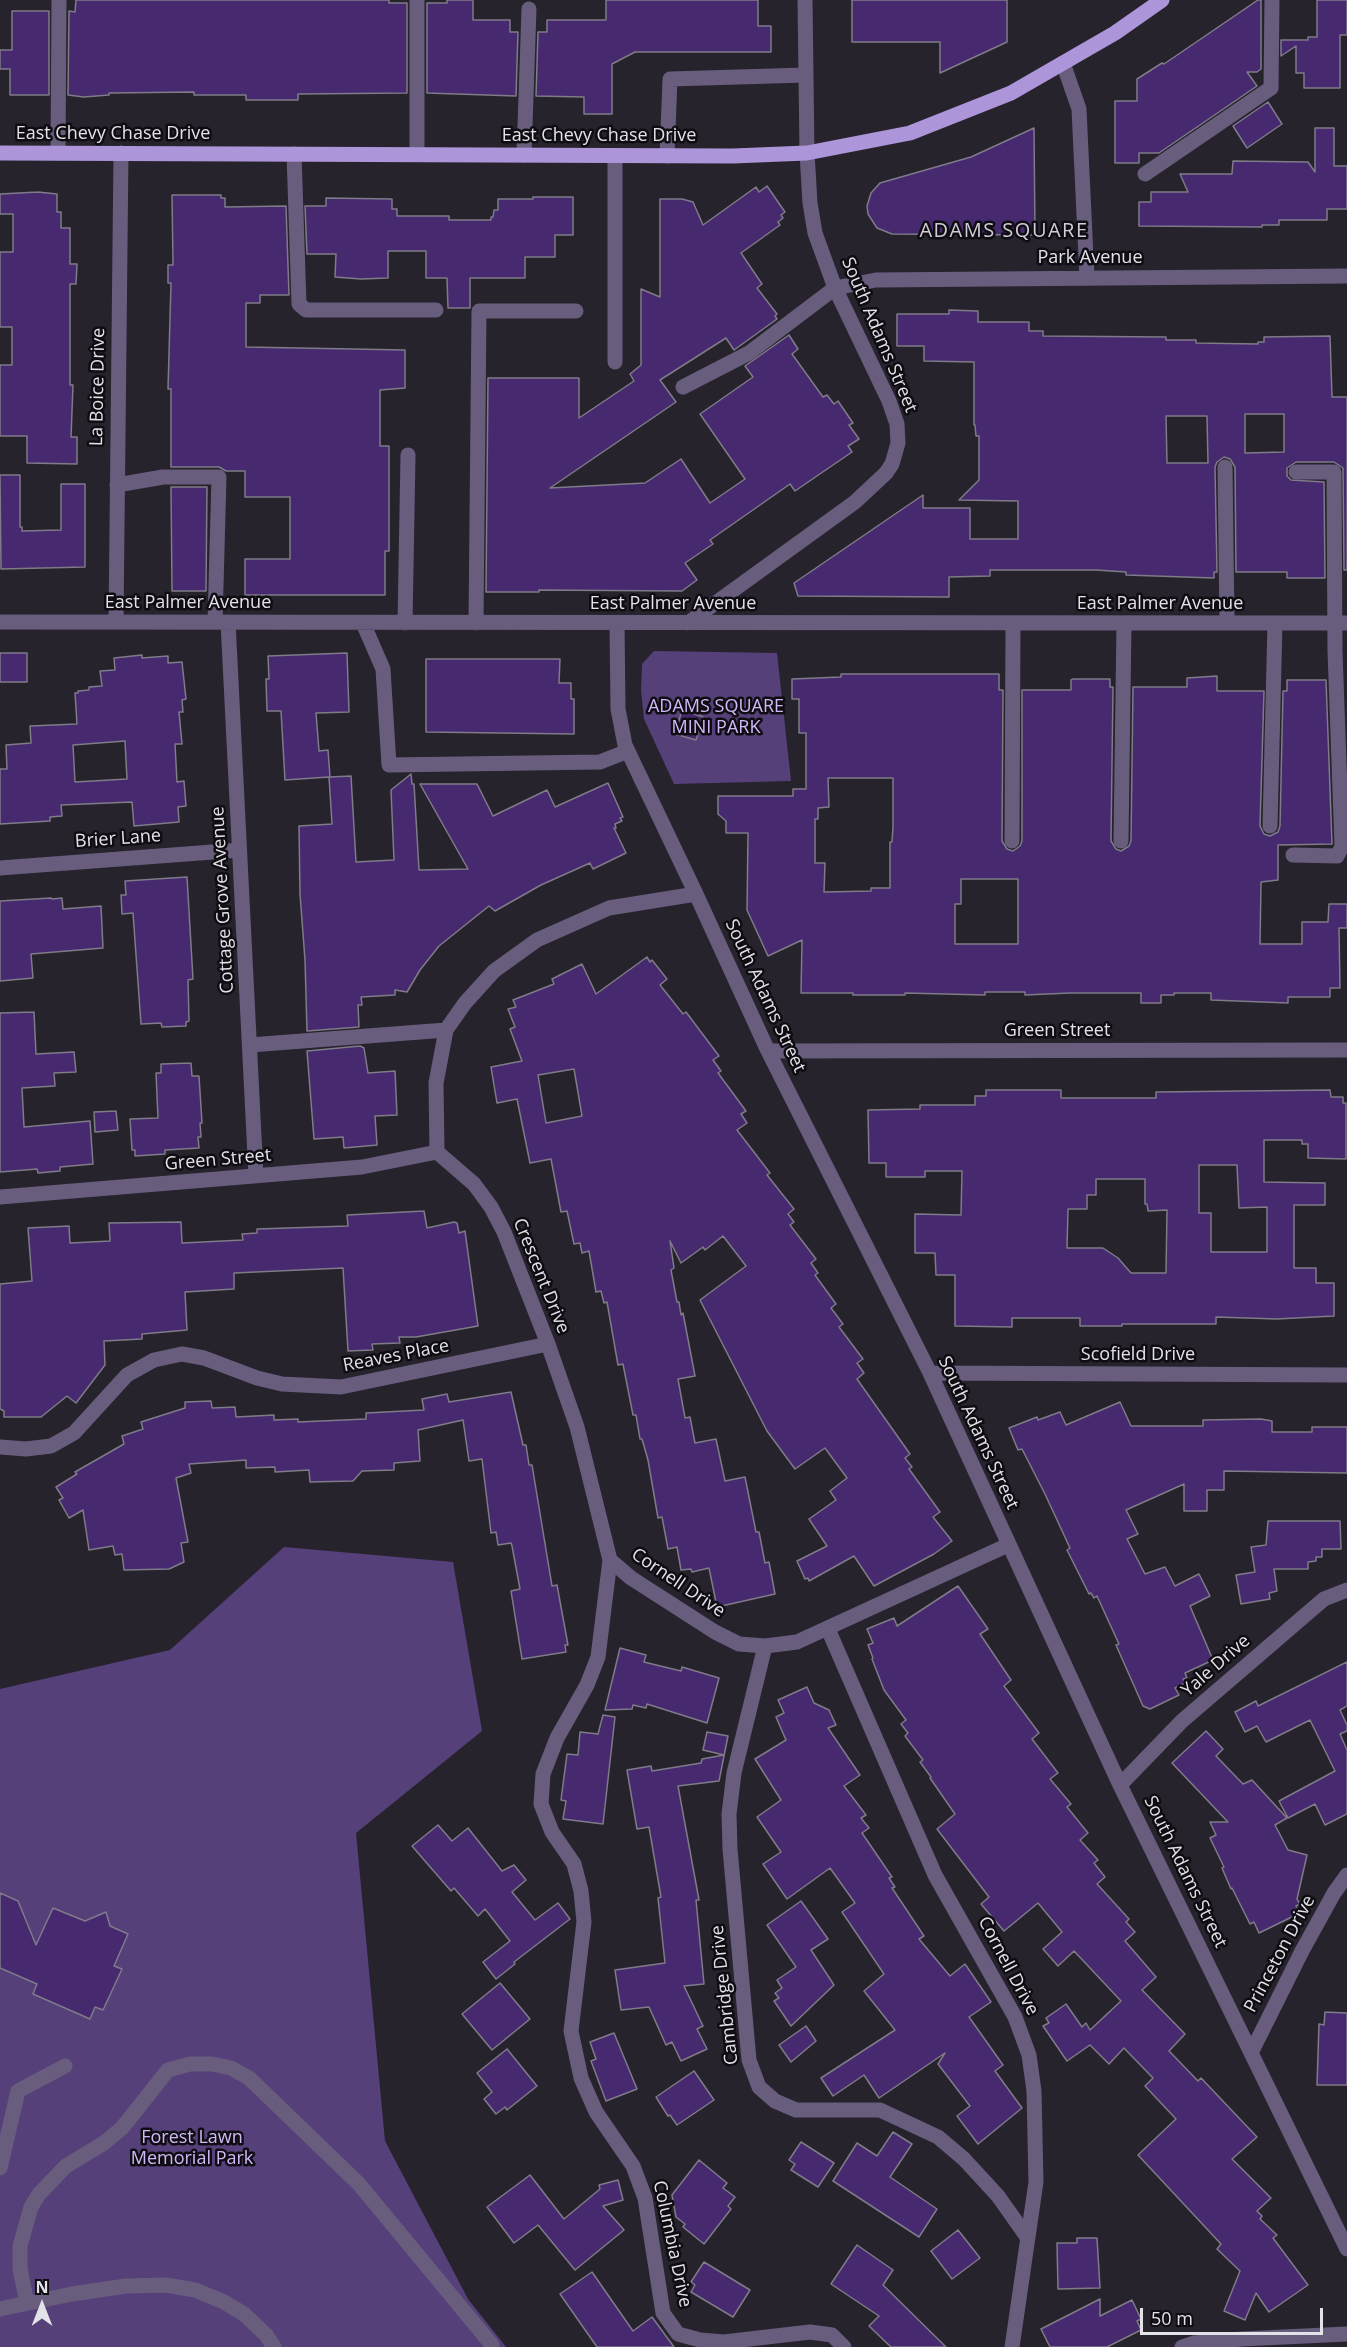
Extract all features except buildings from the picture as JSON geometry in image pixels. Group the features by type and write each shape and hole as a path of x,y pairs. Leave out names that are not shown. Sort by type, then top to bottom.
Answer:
{"main road":[{"name":"East Chevy Chase Drive","path":"0,153 615,156 807,153 910,133 1011,93 1115,33 1162,0"}],"street":[{"path":"58,153 59,0"},
{"path":"417,0 417,154"},
{"name":"South Adams Street","path":"688,623 855,502 886,473 892,464 898,443 895,416 890,401 835,288 815,233 810,203 807,153 805,0"},
{"path":"1145,174 1271,88 1272,0"},
{"path":"524,155 529,9"},
{"path":"1063,63 1079,109 1088,278"},
{"path":"668,156 669,79 806,75"},
{"name":"La Boice Drive","path":"116,622 121,153"},
{"path":"294,154 299,304 306,310 436,310"},
{"path":"615,156 615,362"},
{"name":"Park Avenue","path":"835,288 883,279 1347,276"},
{"path":"683,387 749,353 835,288"},
{"path":"476,623 479,311 576,311"},
{"path":"405,623 408,455"},
{"path":"1224,467 1227,623"},
{"path":"1293,855 1337,856 1342,847 1342,821 1339,804 1341,623 1334,472 1296,472"},
{"name":"Cottage Grove Avenue","path":"117,485 163,477 219,477 222,622 239,850 256,1176"},
{"name":"East Palmer Avenue","path":"0,622 1341,623"},
{"path":"363,623 383,669 389,765 600,762 628,751"},
{"name":"South Adams Street","path":"617,623 618,709 621,734 628,751 768,1051 930,1373 1120,1785 1347,2249"},
{"path":"1012,840 1013,623"},
{"path":"1121,841 1124,623"},
{"path":"1270,826 1275,623"},
{"name":"Brier Lane","path":"0,868 239,850"},
{"path":"438,1152 436,1083 446,1030 465,1003 494,971 537,940 609,908 696,894"},
{"path":"250,1045 446,1030"},
{"name":"Green Street","path":"768,1051 1347,1050"},
{"name":"Green Street","path":"0,1197 362,1167 438,1152"},
{"name":"Crescent Drive","path":"438,1152 474,1184 491,1207 504,1232 548,1344 577,1427 610,1560"},
{"name":"Reaves Place","path":"0,1447 26,1449 51,1446 74,1433 127,1376 154,1360 182,1354 204,1358 257,1378 282,1384 342,1387 548,1344"},
{"name":"Scofield Drive","path":"930,1373 1347,1375"},
{"name":"Cornell Drive","path":"610,1560 632,1578 715,1632 739,1644 765,1646 798,1642 1008,1545"},
{"name":"Columbia Drive","path":"610,1560 598,1657 587,1685 557,1738 543,1774 542,1784 541,1804 552,1832 574,1864 581,1891 584,1922 571,2031 581,2078 596,2112 633,2166 645,2198 663,2313 678,2334 700,2340 724,2342 810,2332 831,2335 844,2347"},
{"name":"Yale Drive","path":"1120,1785 1182,1721 1324,1599 1347,1590"},
{"name":"Cornell Drive","path":"828,1629 934,1875 1010,2007 1029,2055 1034,2091 1036,2182 1012,2347"},
{"name":"Cambridge Drive","path":"765,1646 734,1773 729,1815 749,2060 759,2087 775,2101 796,2110 880,2110 938,2137 964,2159 998,2196 1027,2237"},
{"name":"Princeton Drive","path":"1251,2053 1302,1951 1334,1893 1347,1875"},
{"path":"27,2303 20,2269 20,2246 31,2207 39,2194 66,2166 104,2143 122,2128 168,2070 190,2064 212,2064 231,2068 249,2078 332,2156 396,2227 492,2345"},
{"path":"0,2168 18,2091 65,2066"},
{"path":"0,2309 126,2286 166,2285 195,2290 224,2302 244,2314 266,2335 274,2347"},
{"path":"1190,2346 1347,2334"}],"green space":[{"name":"ADAMS SQUARE MINI PARK","path":"654,651 777,653 791,781 674,784 644,719 641,690 642,664"},
{"name":"Forest Lawn Memorial Park","path":"284,1547 453,1562 482,1731 356,1833 385,2141 468,2299 506,2347 0,2347 0,1689 170,1650"}],"district":[{"name":"ADAMS SQUARE","path":"1004,231"}]}
